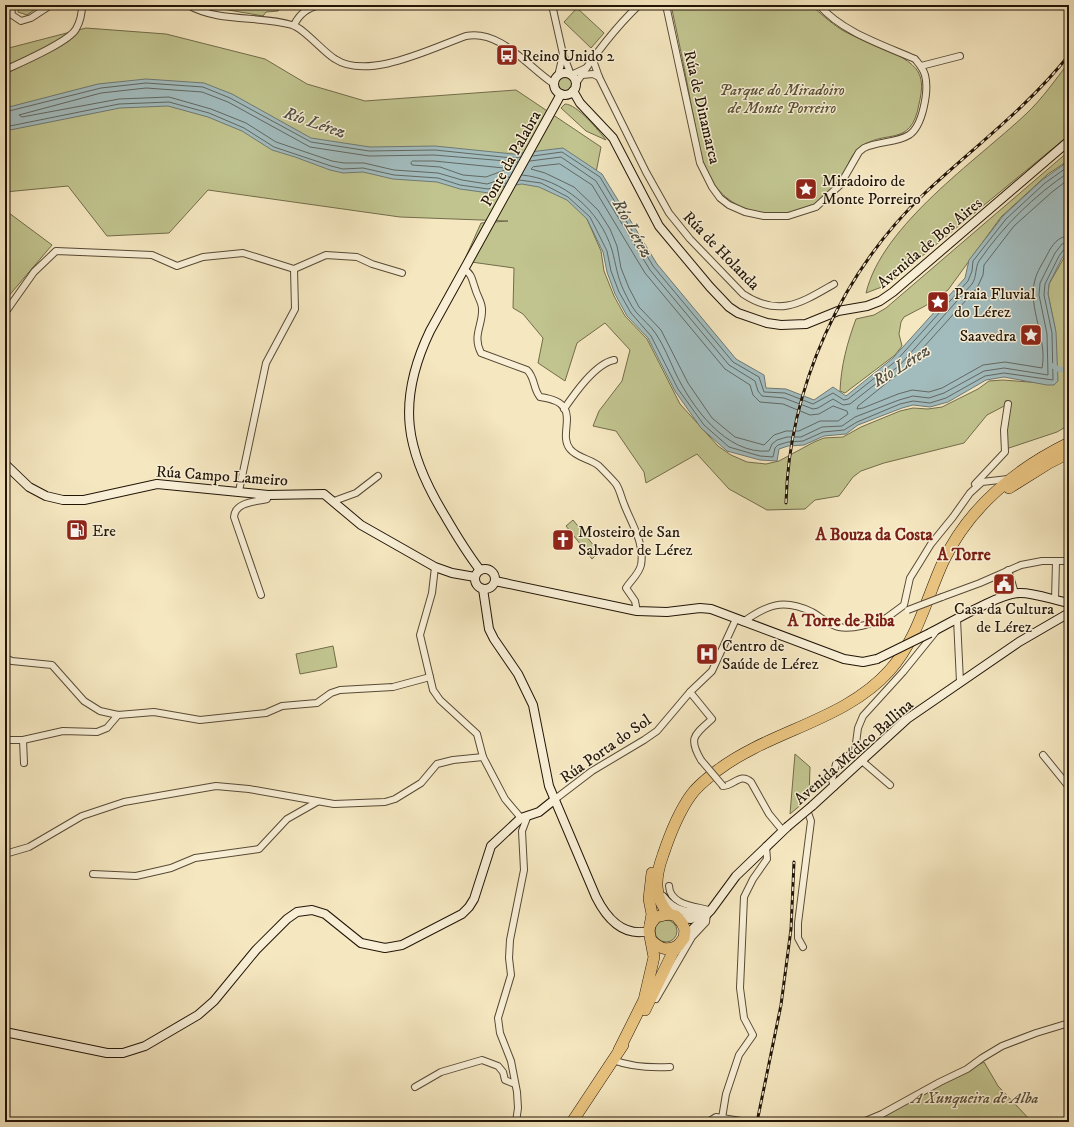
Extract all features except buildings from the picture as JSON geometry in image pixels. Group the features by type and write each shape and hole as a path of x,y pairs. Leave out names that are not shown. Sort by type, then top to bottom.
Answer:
{"highway":[{"path":"616,1055 644,1000 654,957 650,928 652,914 649,899 650,878 660,844 668,826 692,793 711,775 749,750 833,712 878,682 900,658 943,562 967,522 1008,479 1043,456 1069,443"},
{"path":"935,582 972,525 998,497 1013,485 1069,453"},
{"path":"572,1122 638,1023 673,952 681,941 685,930 674,916 661,905 657,895 657,884 662,859 672,829 692,793"},
{"path":"650,928 656,917 674,916"},
{"path":"653,942 659,948 673,949 681,941"}],"street":[{"path":"11,5 11,11 15,18 21,21 26,20 51,5"},
{"path":"5,70 55,45 72,34 76,30 82,13 82,5"},
{"path":"188,5 209,13 294,25 337,61 357,66 389,64 466,36 475,34 484,36 504,46 554,84 556,90 562,94 574,88 592,60 619,26 639,5"},
{"path":"294,25 298,16 307,9 319,5"},
{"path":"552,5 563,54 563,63 554,84"},
{"name":"Rúa de Dinamarca","path":"666,5 696,147 705,176 720,198 730,205 745,212 764,216 788,216 816,207 840,185 859,152 864,148 872,144 900,138 913,131 921,117 926,92 925,78 921,66"},
{"path":"818,5 834,20 844,26 915,59 921,66 960,56"},
{"path":"563,54 574,79 574,88"},
{"name":"Rúa de Holanda","path":"592,60 646,172 672,217 690,239 743,294 753,301 766,305 788,307 799,304 834,284"},
{"name":"Rúa de Holanda","path":"567,62 586,68 594,72 599,77"},
{"path":"558,76 564,73 571,75 586,68"},
{"path":"582,75 593,74 599,77"},
{"name":"Avenida de Bos Aires","path":"574,88 580,103 613,138 660,226 710,287 729,307 738,313 761,321 781,325 806,324 838,311 867,306 880,301 893,292 1069,141"},
{"name":"Avenida de Bos Aires","path":"562,94 599,123"},
{"name":"Ponte da Palabra","path":"480,570 467,552 424,479 417,462 410,427 411,387 420,352 554,106 562,94"},
{"path":"5,313 34,272 56,251 152,255 177,266 204,257 243,253 294,269 326,255 357,257 372,264 402,272"},
{"path":"239,491 266,363 295,309 294,269"},
{"path":"464,270 471,275 476,292 482,304 482,315 477,330 481,353 527,370 532,376 534,386 540,397 555,399 564,409 568,424 567,442 569,448 595,464 615,483 630,519 636,528 639,542 641,564 638,572 626,588 635,601 637,611"},
{"path":"564,409 581,386 593,374 604,365 614,360"},
{"path":"976,488 983,474 1005,452 1004,430 1008,404"},
{"name":"Rúa Campo Lameiro","path":"5,464 19,480 28,487 52,498 62,500 84,500 150,484 239,491 268,495 319,493 334,501 361,525 435,567 452,573 475,577"},
{"path":"334,501 356,492 378,476"},
{"path":"885,619 904,605 910,578 931,544 976,488 984,481 1008,479"},
{"path":"976,488 989,485 994,493"},
{"path":"261,595 234,517 235,511 238,507 267,499 268,495"},
{"path":"740,620 773,605 806,610 835,626 843,627 885,619 942,596 980,583 1008,570 1030,563 1056,561 1069,562"},
{"path":"1055,600 1056,561"},
{"path":"435,567 432,593 420,635 435,695 477,734 483,757 508,804 525,817"},
{"path":"480,570 491,570 495,575 495,581 490,588 483,589 478,586 475,577 480,570"},
{"path":"1008,570 1015,593"},
{"path":"495,581 637,611 667,612 706,608 844,659 863,662 877,659 999,599 1015,593 1026,593 1069,603"},
{"path":"483,589 489,629 494,639 518,674 533,705 546,775 554,800 596,897 605,912 618,926 638,934 650,928"},
{"name":"Avenida Médico Ballina","path":"681,941 709,910 736,876 766,846 862,762 907,719 1019,642 1069,614"},
{"name":"Rúa Porta do Sol","path":"554,800 592,771 650,736 662,726 690,692 712,671 740,620"},
{"path":"957,620 960,682"},
{"path":"834,787 832,780 834,769 838,761 854,751 858,728 863,716 903,672 934,631"},
{"path":"5,658 12,661 52,665 89,705 100,710 118,715 154,712 200,720 259,714 282,706 317,703 331,693 340,690 393,687 430,677"},
{"path":"690,692 712,719 694,737 693,747 701,760 723,786 726,786 741,778 747,778 751,782 769,814 785,829"},
{"path":"5,740 23,740 63,731 90,732 102,730 118,715"},
{"path":"23,740 24,764"},
{"path":"1043,755 1069,787"},
{"path":"5,854 29,846 82,816 124,802 216,786 249,789 334,804 391,801 421,783 437,764 453,760 483,757"},
{"path":"862,762 890,785"},
{"path":"5,1032 107,1053 123,1053 145,1046 206,1009 256,950 287,919 302,911 312,910 329,917 347,934 367,945 385,948 402,945 466,911 474,899 491,846 525,817 542,810 554,800"},
{"path":"93,874 136,876 171,868 195,858 259,849 287,819 317,802"},
{"path":"802,947 798,938 798,923 811,821 810,808"},
{"path":"516,1122 518,1108 515,1084 511,1061 500,1034 498,1018 511,975 509,958 510,940 524,870 522,831 525,817"},
{"path":"722,1118 726,1094 739,1056 753,1035 744,1018 740,988 744,897 753,879 767,859 766,846"},
{"path":"657,884 669,905 679,911 693,913 709,910"},
{"path":"669,886 670,892 678,902 709,910"},
{"path":"674,916 691,919 709,910"},
{"path":"649,1003 655,999 692,937 706,922 709,910"},
{"path":"863,1122 882,1114 967,1069 1002,1046 1030,1035 1069,1023"},
{"path":"616,1055 625,1065 670,1068"},
{"path":"415,1087 441,1072 482,1060 498,1066 503,1072 504,1080 515,1084"},
{"path":"708,1122 716,1117 748,1122"}],"green space":[{"path":"18,5 41,5 27,15 18,12"},
{"path":"200,5 284,5 278,11 266,12 263,16"},
{"name":"Parque do Miradoiro de Monte Porreiro","path":"671,5 811,5 842,30 898,55 908,61 915,68 920,76 922,86 920,101 915,118 910,127 903,133 877,139 858,149 852,156 841,179 828,195 807,209 785,214 774,214 762,213 740,206 731,201 717,188 707,171 700,154"},
{"path":"577,8 604,33 591,48 564,22"},
{"path":"86,28 166,34 265,59 307,84 365,101 516,90 601,147 587,219 601,251 604,271 614,296 625,316 647,339 680,404 718,446 731,455 747,462 766,464 779,461 814,442 824,438 843,437 861,427 900,411 913,408 928,409 942,407 978,389 989,381 1003,380 1054,384 1055,328 1048,294 1049,284 1069,249 1069,425 1057,432 1006,449 1008,404 987,415 964,443 884,463 861,471 853,477 839,496 815,500 805,509 767,510 729,489 697,454 646,483 644,472 616,431 593,426 599,411 622,381 630,350 605,323 577,343 565,381 538,363 543,338 523,314 513,308 514,268 464,261 481,223 508,221 400,217 208,190 169,233 107,236 68,186 5,192 5,49"},
{"path":"1069,62 1068,136 887,285 866,293 875,268 891,243 910,219 958,173 1026,114 1049,89"},
{"path":"565,77 570,79 572,84 570,89 565,91 560,89 558,84 560,79"},
{"path":"565,104 570,105 581,113 606,140 586,131 561,108"},
{"path":"1069,151 1069,160 1048,174 1001,217 948,290 925,306 904,317 901,322 899,334 902,346 895,355 845,393 840,391 845,355 856,319 874,315 886,308"},
{"path":"5,210 52,245 7,298 5,296"},
{"path":"573,520 599,552 592,559 566,526"},
{"path":"333,646 337,667 300,674 296,654"},
{"path":"795,754 810,767 809,798 790,814"},
{"path":"662,920 670,920 677,927 677,935 670,942 662,942 655,935 655,927"},
{"name":"A Xunqueira de Alba","path":"984,1062 998,1086 1032,1122 867,1122 909,1098"}],"water":[{"name":"Río Lérez","path":"146,79 204,83 232,94 311,138 370,147 435,146 513,154 563,148 602,174 657,264 736,359 764,375 766,388 786,389 814,400 833,387 846,396 893,358 965,278 969,260 1003,216 1042,180 1069,161 1069,249 1062,258 1049,284 1048,294 1056,332 1058,381 1054,385 1047,385 1004,377 986,380 948,402 930,407 913,405 902,408 858,425 846,434 824,436 804,445 788,446 779,449 777,461 760,460 727,451 701,428 675,391 648,338 627,316 615,294 607,272 603,252 587,219 567,200 539,187 522,184 501,187 489,193 460,189 437,182 393,179 363,172 343,173 272,150 242,131 208,117 168,106 120,108 5,131 5,108 98,84"}],"waterway":[{"path":"1053,366 1058,369 1069,370"}],"railway":[{"path":"786,503 789,460 797,417 809,375 825,334 845,296 868,259 895,225 925,193 1018,110 1069,55"},
{"path":"757,1122 781,1005 791,929 794,862"}],"place":[{"name":"Reino Unido 2","path":"507,55"},
{"name":"Miradoiro de Monte Porreiro","path":"806,189"},
{"name":"Praia Fluvial do Lérez","path":"938,302"},
{"name":"Saavedra","path":"1031,335"},
{"name":"Ere","path":"77,530"},
{"name":"Mosteiro de San Salvador de Lérez","path":"563,540"},
{"name":"Casa da Cultura de Lérez","path":"1004,584"},
{"name":"Centro de Saúde de Lérez","path":"707,654"}],"district":[{"name":"A Bouza da Costa","path":"874,534"},
{"name":"A Torre","path":"964,554"},
{"name":"A Torre de Riba","path":"841,620"}]}
